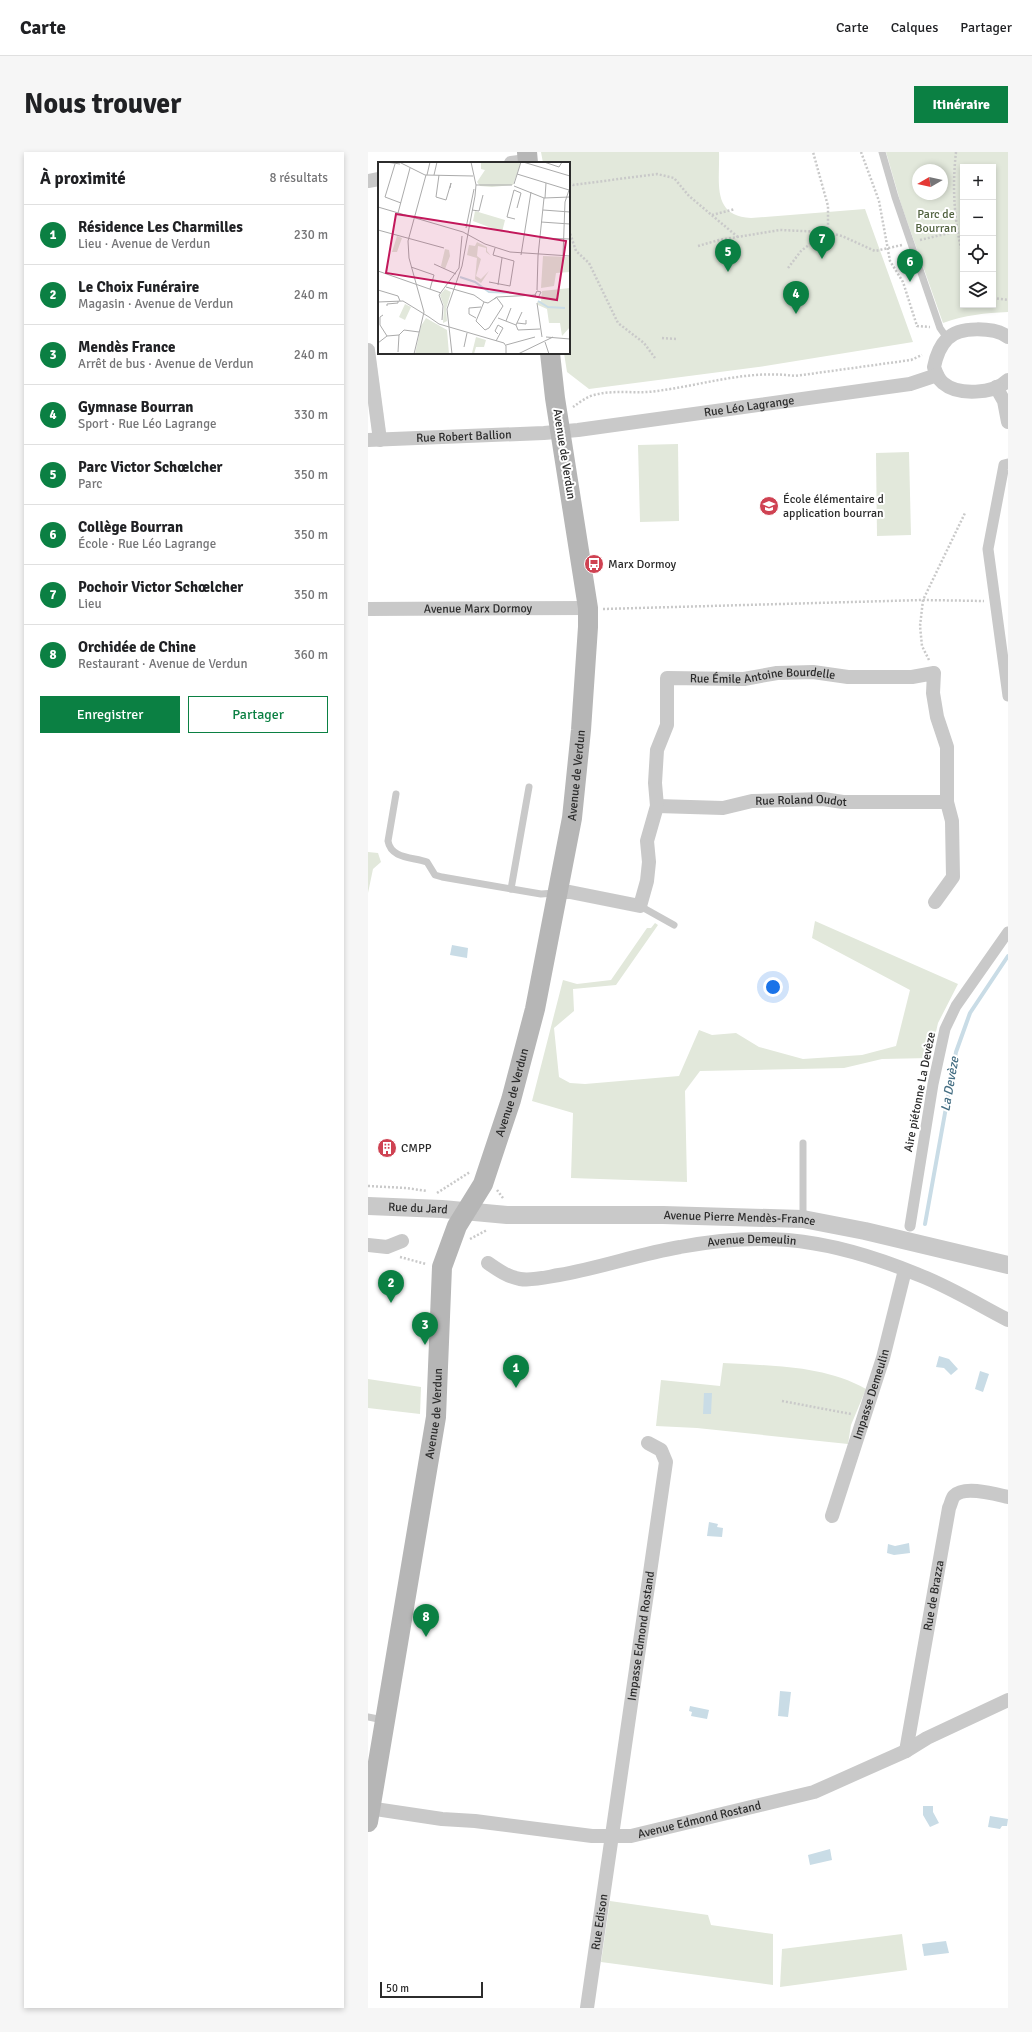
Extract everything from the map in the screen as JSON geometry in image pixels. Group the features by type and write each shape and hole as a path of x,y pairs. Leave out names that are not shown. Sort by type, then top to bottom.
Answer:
{"main road":[{"name":"Avenue de Verdun","path":"369,1813 377,1719 436,1418 442,1267 457,1226 477,1196 486,1176 510,1100 535,1009 559,892 572,818 581,730 588,628 595,609 560,431 550,354"}],"street":[{"path":"368,181 378,179"},
{"path":"1008,337 1003,333 984,329 944,333 934,367 942,382 950,387 964,391 976,391 1002,384 1008,422"},
{"path":"368,350 374,440"},
{"name":"Rue Léo Lagrange","path":"560,431 910,384 937,375"},
{"name":"Rue Robert Ballion","path":"374,440 560,431"},
{"path":"1008,464 1004,465 988,549 1008,696"},
{"name":"Avenue Marx Dormoy","path":"368,609 595,609"},
{"name":"Rue Émile Antoine Bourdelle","path":"640,906 648,875 649,862 647,841 657,806 655,783 657,750 667,725 667,678 744,679 777,673 812,672 848,677 912,677 934,674"},
{"path":"934,674 933,693 936,718 947,747 947,802 952,821 953,877 935,902"},
{"name":"Rue Roland Oudot","path":"657,806 723,808 752,801 823,799 843,802 947,802"},
{"path":"559,892 570,892 640,906"},
{"name":"Aire piétonne La Devèze","path":"910,1226 933,1084 945,1029 956,1006 1008,932"},
{"name":"Rue du Jard","path":"368,1206 467,1211"},
{"name":"Avenue Pierre Mendès-France","path":"467,1211 506,1215 663,1215 803,1219 865,1231 1008,1265"},
{"name":"Avenue Demeulin","path":"488,1263 504,1273 520,1278 536,1279 585,1271 678,1247 716,1240 745,1238 788,1240 830,1246 920,1275 1008,1320"},
{"path":"368,1245 387,1247 402,1241"},
{"name":"Impasse Demeulin","path":"832,1516 882,1358 905,1270"},
{"name":"Impasse Edmond Rostand","path":"611,1836 666,1462 661,1450 648,1443"},
{"name":"Rue de Brazza","path":"906,1751 949,1508 954,1496 961,1491 972,1490 1008,1497"},
{"name":"Avenue Edmond Rostand","path":"369,1813 611,1836 631,1836 814,1792 906,1751 927,1738 1008,1700"},
{"name":"Rue Edison","path":"587,2008 611,1836"}],"lane":[{"path":"882,152 910,242 944,333"},
{"path":"511,889 529,787"},
{"path":"396,794 388,841 390,848 396,854 427,862 435,875 442,877 541,894 559,892"},
{"path":"640,906 674,925"},
{"path":"803,1143 803,1219"}],"path":[{"path":"788,268 801,251 825,232 828,227 829,212 813,152"},
{"path":"861,152 879,201 886,248 890,262 903,282 917,326 944,333"},
{"path":"956,152 953,174 954,204 960,241"},
{"path":"570,184 573,185 657,174 674,178 689,196 739,238"},
{"path":"711,216 735,209"},
{"path":"698,246 780,230 825,232 842,236 875,251 958,231"},
{"path":"570,233 576,251 589,263 618,323 644,342 655,358"},
{"path":"996,298 1008,300"},
{"path":"662,338 676,339"},
{"path":"560,431 567,410 598,394 614,392 648,392 738,376 756,376 776,373 796,376 911,360 920,357 924,353"},
{"path":"934,674 922,646 920,626 923,600 965,513"},
{"path":"595,609 923,600 995,600"},
{"path":"437,1193 469,1172 486,1176"},
{"path":"387,1247 394,1255 442,1267"},
{"path":"782,1401 864,1417"}],"green space":[{"path":"541,152 719,152 720,196 729,211 738,216 751,218 865,209 913,342 765,366 589,389 567,372 564,354 570,354 570,162 543,162"},
{"name":"Parc de Bourran","path":"886,152 1008,152 1008,312 975,315 943,323 901,204"},
{"path":"678,444 679,521 640,522 638,445"},
{"path":"909,452 911,535 877,536 876,453"},
{"path":"368,852 378,853 381,862 373,869 368,893"},
{"path":"815,921 958,984 938,1023 930,1058 882,1059 844,1068 700,1071 685,1091 687,1182 571,1178 573,1113 532,1101 563,980 577,984 611,980 647,928 651,928 655,923 658,925 616,985 573,989 574,1011 554,1028 559,1077 570,1083 585,1084 679,1076 699,1030 712,1035 736,1033 759,1047 803,1059 862,1055 896,1046 910,990 812,938"},
{"path":"723,1363 778,1366 815,1371 849,1381 866,1389 851,1425 848,1444 697,1428 656,1426 661,1380 720,1386"},
{"path":"368,1379 421,1387 420,1414 368,1408"},
{"path":"610,1901 708,1915 711,1925 773,1934 773,1985 601,1962"},
{"path":"902,1934 907,1970 780,1987 782,1949"}],"water":[{"path":"452,945 468,948 467,958 450,955"},
{"path":"939,1356 949,1359 958,1369 951,1375 944,1368 936,1367"},
{"path":"980,1371 989,1374 983,1392 975,1389"},
{"path":"704,1393 712,1393 711,1414 703,1414"},
{"path":"709,1522 718,1524 717,1527 723,1528 722,1537 707,1536"},
{"path":"909,1543 910,1553 894,1555 887,1553 888,1544 895,1546"},
{"path":"780,1691 791,1692 788,1717 778,1716"},
{"path":"690,1706 709,1710 707,1719 691,1716 692,1712 689,1711"},
{"path":"923,1806 933,1806 933,1812 939,1823 930,1827 923,1815"},
{"path":"990,1816 1008,1819 1007,1826 1002,1826 1000,1829 988,1827"},
{"path":"830,1849 832,1860 810,1865 808,1855"},
{"path":"946,1941 949,1953 924,1956 922,1944"}],"waterway":[{"name":"La Devèze","path":"925,1224 956,1052 970,1013 1008,956"}],"place":[{"name":"Pochoir Victor Schœlcher","path":"822,259"},
{"name":"Parc Victor Schœlcher","path":"728,272"},
{"name":"Collège Bourran","path":"910,282"},
{"name":"Gymnase Bourran","path":"796,314"},
{"name":"École élémentaire d application bourran","path":"769,506"},
{"name":"Marx Dormoy","path":"594,564"},
{"name":"CMPP","path":"387,1148"},
{"name":"Le Choix Funéraire","path":"391,1303"},
{"name":"Mendès France","path":"425,1345"},
{"name":"Résidence Les Charmilles","path":"516,1388"},
{"name":"Orchidée de Chine","path":"426,1637"}]}
